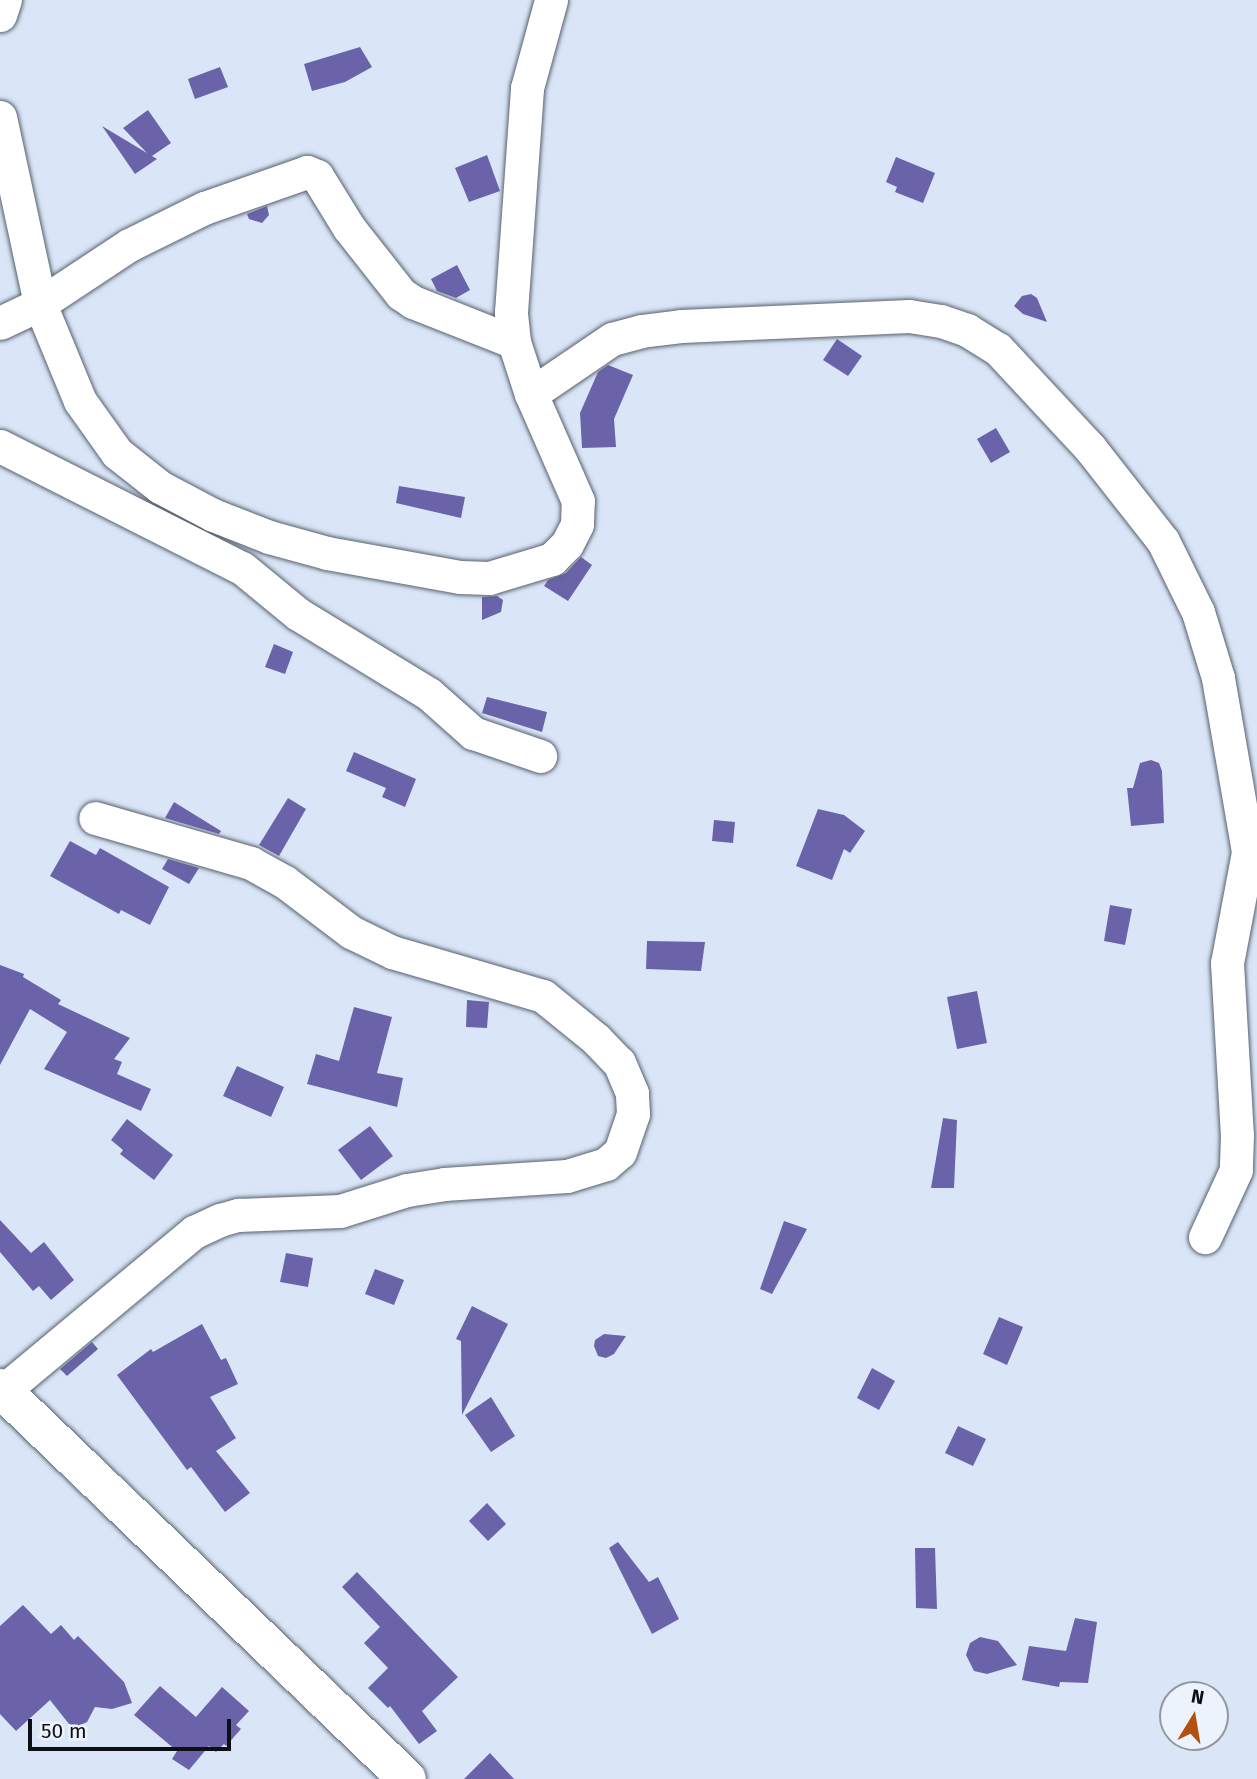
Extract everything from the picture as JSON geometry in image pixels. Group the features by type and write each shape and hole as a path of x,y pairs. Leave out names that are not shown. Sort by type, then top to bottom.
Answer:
{"street":[{"path":"0,15 5,0"},
{"path":"0,117 40,304 80,401 117,453 160,487 213,515 269,537 327,553 460,577 489,578 524,570 552,559 567,544 577,524 578,501 531,394 514,342 511,312 527,88 551,0"},
{"path":"0,323 40,304 129,246 204,208 307,172 317,176 349,228 401,294 413,302 514,342"},
{"path":"531,394 612,338 641,331 908,316 941,321 967,330 998,349 1090,449 1163,541 1198,612 1218,678 1248,852 1227,963 1237,1135 1236,1170 1205,1237"},
{"path":"0,446 243,568 298,614 429,694 473,733 540,757"},
{"path":"96,818 251,863 285,883 351,932 392,952 543,996 596,1039 619,1063 632,1093 633,1114 620,1152 606,1164 567,1176 444,1184 407,1190 340,1211 238,1215 194,1231 1,1390 407,1779"}],"building":[{"path":"360,47 372,67 345,82 312,91 304,64"},
{"path":"220,67 228,87 195,99 188,79"},
{"path":"148,110 171,143 152,156 157,159 135,174 102,126 147,153 123,128"},
{"path":"487,155 500,191 469,202 455,168"},
{"path":"896,157 935,173 923,203 895,192 897,187 886,182"},
{"path":"267,206 269,215 262,223 249,219 247,214"},
{"path":"457,265 470,290 456,298 437,291 431,279"},
{"path":"1031,294 1037,298 1047,322 1023,314 1014,306 1022,296"},
{"path":"837,339 862,356 848,376 823,360"},
{"path":"608,365 633,375 614,419 616,447 582,448 580,413 598,372"},
{"path":"996,428 1010,452 991,463 977,439"},
{"path":"399,486 465,497 461,518 396,503"},
{"path":"581,557 592,565 568,601 544,586 548,580 566,573"},
{"path":"497,596 503,600 501,612 482,620 482,597"},
{"path":"274,644 293,652 285,674 265,667"},
{"path":"487,697 547,712 542,732 482,713"},
{"path":"354,752 416,779 405,807 382,797 386,788 346,771"},
{"path":"1151,760 1159,763 1162,771 1164,823 1131,826 1127,788 1133,788 1140,763"},
{"path":"288,798 306,809 279,856 259,845"},
{"path":"174,802 221,831 219,834 165,818"},
{"path":"818,809 844,815 865,831 850,853 844,849 832,880 796,866"},
{"path":"714,820 735,822 733,843 712,841"},
{"path":"70,841 96,855 100,848 169,887 150,925 121,910 119,914 50,876"},
{"path":"168,859 199,868 189,884 162,869"},
{"path":"1110,905 1132,909 1125,945 1104,941"},
{"path":"647,941 705,942 701,971 646,969"},
{"path":"0,965 24,974 23,977 61,1000 58,1004 130,1038 114,1059 122,1062 117,1074 151,1089 141,1111 44,1069 67,1032 30,1009 0,1065"},
{"path":"977,991 987,1043 957,1049 947,997"},
{"path":"467,1000 489,1002 487,1028 466,1027"},
{"path":"354,1007 392,1017 377,1073 403,1078 397,1107 307,1084 316,1054 339,1061"},
{"path":"237,1066 284,1087 271,1117 223,1096"},
{"path":"943,1118 957,1120 954,1188 931,1188"},
{"path":"127,1119 173,1155 154,1180 120,1154 123,1150 111,1140"},
{"path":"370,1126 393,1156 361,1180 338,1150"},
{"path":"0,1220 31,1253 44,1242 74,1280 51,1300 39,1286 33,1291 0,1252"},
{"path":"784,1221 807,1229 772,1294 760,1289"},
{"path":"286,1253 313,1258 308,1287 280,1282"},
{"path":"375,1269 404,1280 394,1305 365,1294"},
{"path":"472,1306 508,1324 462,1415 461,1341 456,1339"},
{"path":"999,1317 1023,1327 1007,1365 983,1354"},
{"path":"202,1324 221,1360 226,1358 238,1384 210,1397 236,1438 216,1451 250,1493 225,1512 191,1467 187,1470 117,1375 151,1349 153,1352"},
{"path":"604,1334 626,1336 614,1354 606,1358 598,1356 594,1346 595,1340"},
{"path":"92,1342 98,1349 67,1376 60,1369"},
{"path":"872,1368 895,1381 879,1410 857,1398"},
{"path":"491,1397 515,1436 491,1452 465,1415"},
{"path":"958,1426 986,1439 973,1466 945,1453"},
{"path":"487,1503 506,1524 488,1541 469,1521"},
{"path":"618,1542 649,1582 658,1577 679,1619 652,1634 609,1548"},
{"path":"915,1548 935,1548 937,1609 916,1608"},
{"path":"357,1572 458,1677 422,1711 437,1731 419,1744 390,1706 388,1708 368,1688 388,1668 364,1643 380,1627 342,1587"},
{"path":"23,1605 51,1634 61,1625 74,1640 78,1636 124,1682 132,1703 112,1709 95,1707 87,1722 76,1727 69,1724 50,1700 16,1731 0,1714 0,1626"},
{"path":"1075,1618 1097,1622 1088,1683 1060,1682 1059,1687 1022,1680 1029,1646 1066,1651"},
{"path":"980,1637 998,1641 1017,1665 987,1674 974,1671 966,1655 970,1643"},
{"path":"160,1686 196,1717 222,1687 249,1711 236,1725 241,1729 226,1746 224,1744 216,1752 209,1746 189,1770 172,1759 177,1751 134,1715"},
{"path":"490,1753 514,1779 464,1779"}]}
